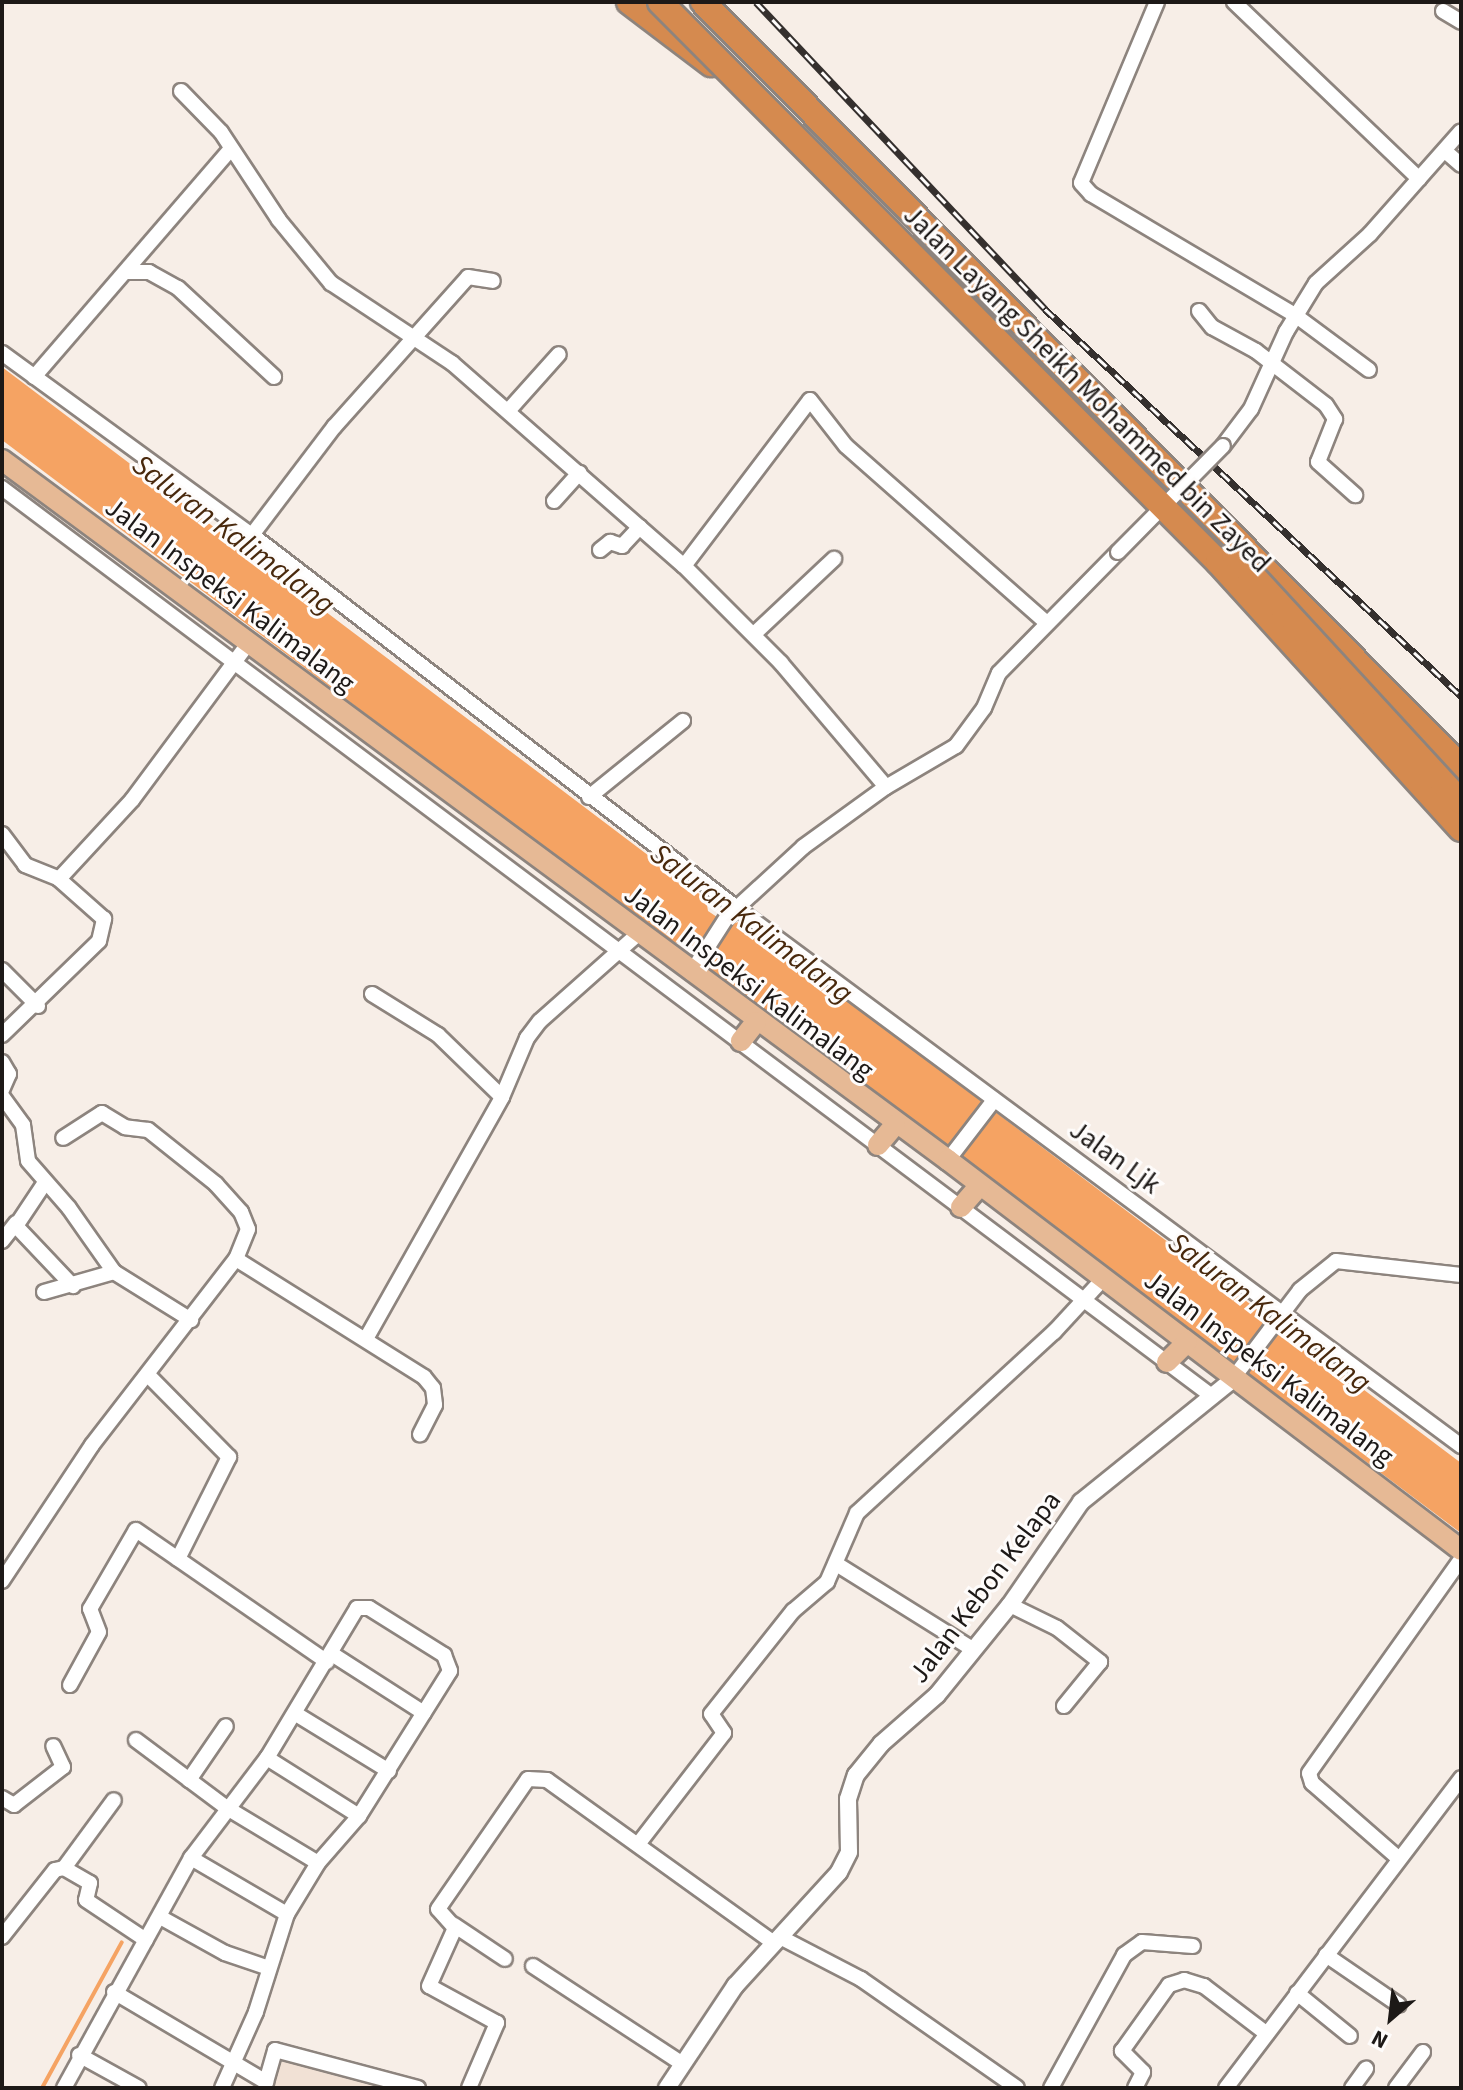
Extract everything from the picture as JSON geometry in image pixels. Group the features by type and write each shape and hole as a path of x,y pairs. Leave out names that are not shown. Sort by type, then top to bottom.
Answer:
{"highway":[{"path":"629,2 748,92"},
{"path":"659,2 1461,803"},
{"name":"Jalan Layang Sheikh Mohammed bin Zayed","path":"659,2 1218,562 1461,829"},
{"name":"Jalan Layang Sheikh Mohammed bin Zayed","path":"681,2 1262,583 1461,803"},
{"path":"703,2 1461,767"}],"main road":[{"name":"Jalan Inspeksi Kalimalang","path":"2,460 895,1125 950,1158 979,1186 1187,1342 1236,1375 1461,1550"},
{"path":"741,1041 756,1022"},
{"path":"878,1145 895,1125"},
{"path":"961,1207 979,1186"},
{"path":"1167,1362 1187,1342"}],"street":[{"path":"1157,2 1081,183 1091,194 1295,315 1369,370"},
{"path":"1234,2 1419,179"},
{"path":"1443,11 1461,22"},
{"path":"181,91 221,132 230,150 331,283 452,363 684,566 754,634 886,787"},
{"path":"691,973 733,913 803,847 886,787 956,746 984,708 999,673 1241,427 1295,315 1316,283 1419,179 1461,131"},
{"path":"34,377 230,150"},
{"path":"1445,151 1461,165"},
{"path":"127,272 149,272 178,288 274,377"},
{"path":"252,535 412,337 468,277 493,281"},
{"path":"1199,311 1212,327 1326,405 1335,419 1318,462 1355,495"},
{"name":"Jalan Ljk","path":"2,353 252,535 733,913 1278,1316 1461,1446"},
{"path":"508,411 559,354"},
{"path":"684,566 810,400 846,446 1047,623"},
{"path":"554,501 579,473"},
{"name":"Jalan Inspeksi Kalimalang","path":"2,488 1212,1396"},
{"path":"600,550 610,542 621,546 640,527"},
{"path":"754,634 834,559"},
{"path":"59,879 132,800 248,644"},
{"path":"589,797 683,721"},
{"path":"2,834 25,865 59,879 105,923 90,954 38,1006 2,1035"},
{"path":"367,1337 502,1097 540,1021 638,934"},
{"path":"2,970 38,1006"},
{"path":"372,994 438,1035 502,1097"},
{"path":"2,1062 9,1074 2,1090"},
{"path":"2,1096 23,1125 28,1161 44,1184 69,1208 114,1272 191,1320"},
{"path":"950,1158 992,1103"},
{"path":"4,1572 92,1445 149,1376 236,1259 248,1229 241,1212 158,1135 125,1127 102,1113 63,1138"},
{"path":"2,1240 44,1184"},
{"path":"16,1223 20,1234 73,1286"},
{"path":"236,1259 367,1337 433,1388 435,1405 420,1434"},
{"path":"1236,1375 1278,1316 1336,1261 1461,1275"},
{"path":"44,1292 114,1272"},
{"path":"639,1843 724,1733 711,1714 793,1611 827,1582 838,1565 857,1513 1104,1278"},
{"name":"Jalan Kebon Kelapa","path":"667,2088 735,1986 839,1872 849,1852 848,1799 856,1775 881,1744 926,1708 971,1648 1010,1605 1081,1502 1236,1375"},
{"path":"149,1376 229,1457 178,1559"},
{"path":"70,1685 99,1632 90,1609 133,1533 329,1658 424,1713"},
{"path":"1398,1858 1312,1783 1309,1773 1461,1559"},
{"path":"838,1565 971,1648"},
{"path":"1010,1605 1057,1628 1100,1662 1064,1706"},
{"path":"64,2088 79,2055 191,1858 267,1758 360,1607 444,1655 450,1671 359,1816 318,1863 287,1914 237,2061 222,2088"},
{"path":"296,1714 389,1771"},
{"path":"189,1780 226,1726"},
{"path":"136,1740 227,1808 318,1863"},
{"path":"2,1798 14,1805 63,1767 53,1746"},
{"path":"267,1758 359,1816"},
{"path":"1226,2088 1461,1778"},
{"path":"505,1959 454,1925 438,1909 528,1779 547,1780 639,1843 643,1853 777,1940 861,1979 1017,2088"},
{"path":"2,1935 55,1870 64,1868 114,1800"},
{"path":"191,1858 287,1914"},
{"path":"64,1868 90,1883 86,1900 146,1940"},
{"path":"160,1917 225,1953 269,1968"},
{"path":"454,1925 429,1986 497,2023 469,2088"},
{"path":"1051,2088 1124,1955 1142,1942 1193,1946"},
{"path":"1326,1955 1399,2005"},
{"path":"533,1966 683,2064"},
{"path":"1135,2088 1143,2072 1122,2051 1169,1985 1184,1980 1204,1986 1267,2034"},
{"path":"114,1992 237,2061 266,2082 275,2050 418,2088"},
{"path":"1297,1993 1350,2036"},
{"path":"1396,2088 1423,2052"},
{"path":"79,2055 139,2088"},
{"path":"1352,2088 1366,2069"}],"shaded area":[{"path":"2,367 706,899 708,911 729,925 742,921 1461,1463 1461,1533 704,965 702,954 687,942 670,943 2,440"},
{"path":"275,2050 417,2088 263,2088"}],"waterway":[{"path":"42,2088 122,1942"}],"railway":[{"path":"756,2 1045,309 1461,696"}],"water label":[{"name":"Saluran Kalimalang","path":"233,535"},
{"name":"Saluran Kalimalang","path":"751,924"},
{"name":"Saluran Kalimalang","path":"1269,1313"}]}
